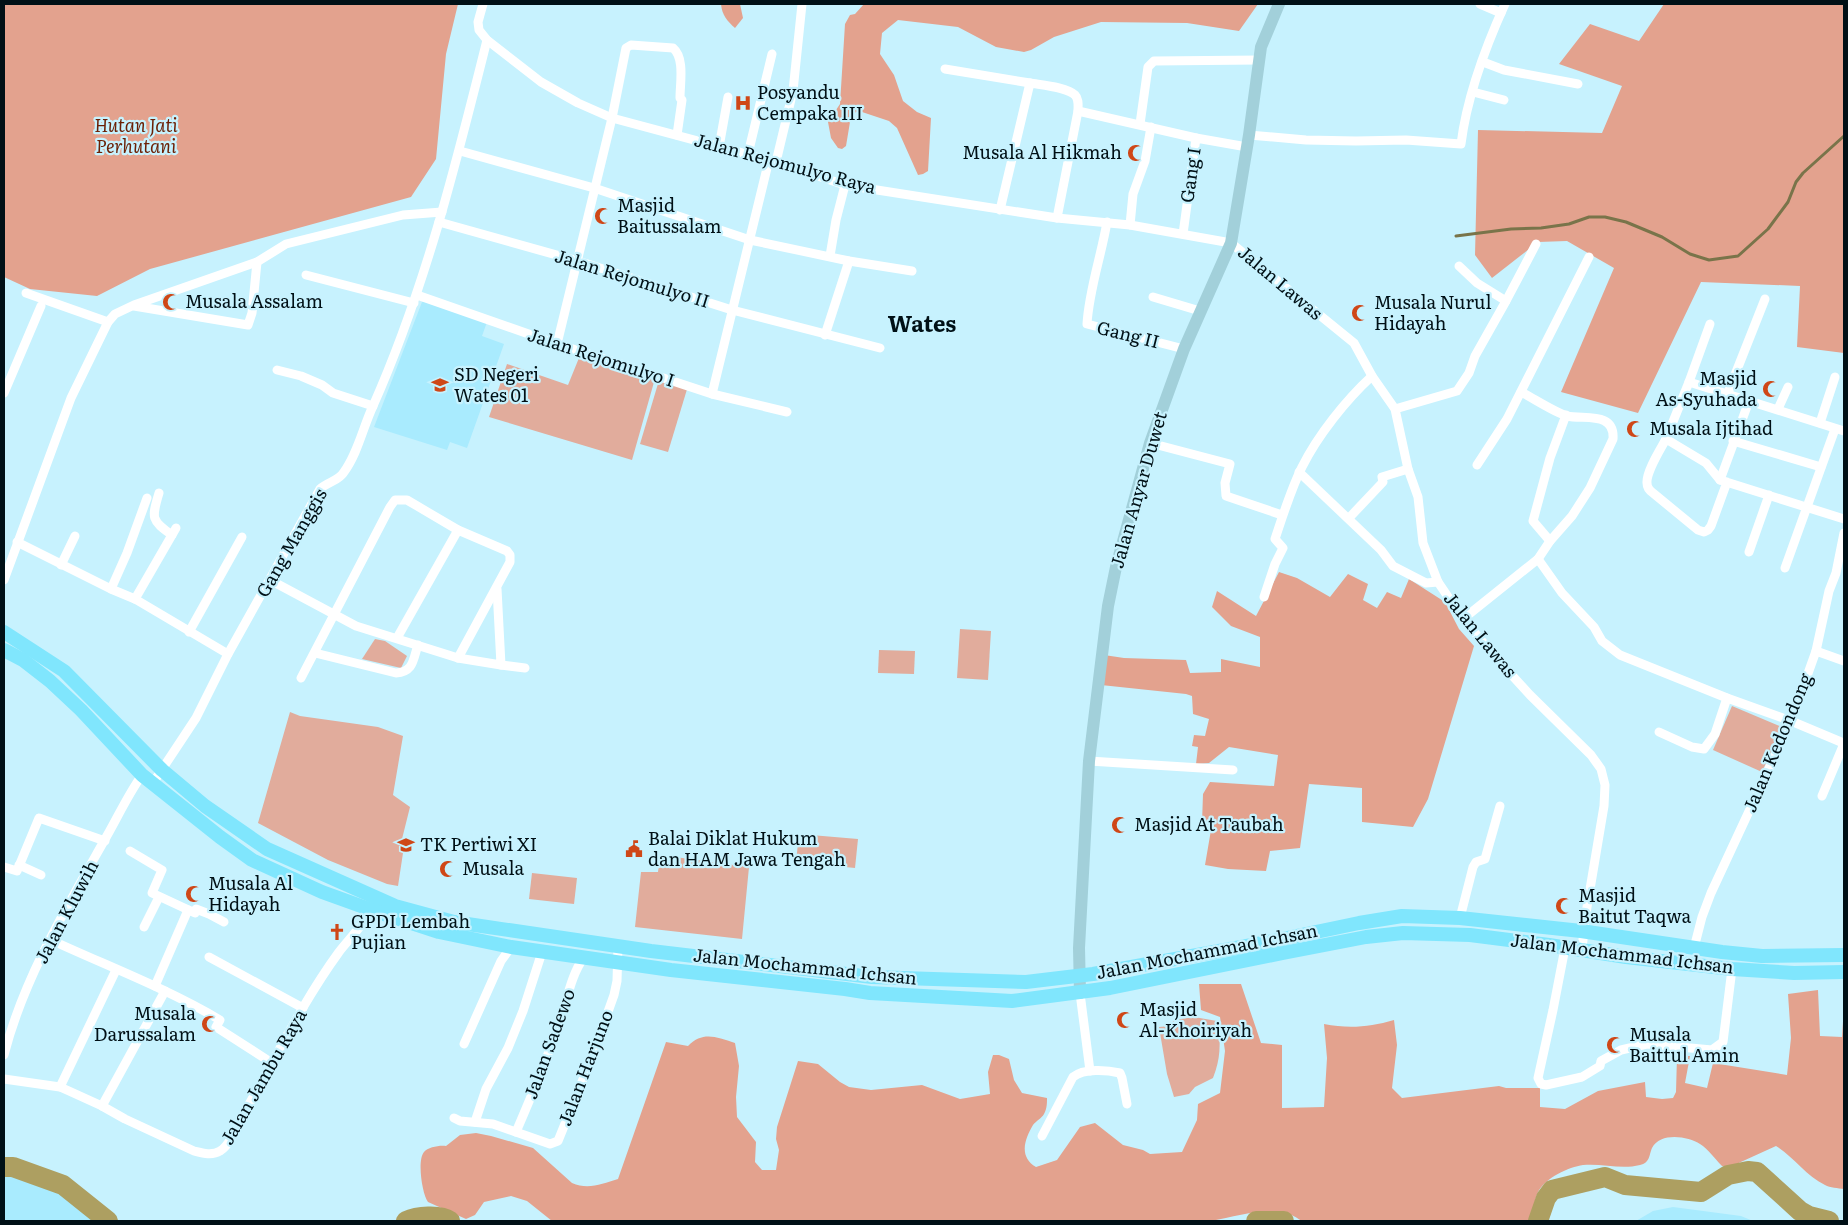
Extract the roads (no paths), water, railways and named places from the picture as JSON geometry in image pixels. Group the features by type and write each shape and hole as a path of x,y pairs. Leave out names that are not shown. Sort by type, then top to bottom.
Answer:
{"main road":[{"name":"Jalan Mochammad Ichsan","path":"4,632 64,670 158,766 204,806 267,849 395,906 454,922 618,946 872,977 1026,982 1080,975 1263,943 1402,916 1460,918 1584,932 1762,956 1844,955"},
{"name":"Jalan Mochammad Ichsan","path":"4,650 23,660 50,681 148,779 220,837 252,860 322,892 372,910 439,932 511,947 671,970 870,993 1012,1001 1080,993 1381,935 1403,933 1480,937 1732,969 1794,973 1844,972"},
{"path":"148,779 158,766"},
{"path":"322,892 328,877"}],"street":[{"path":"712,394 750,240 793,91 802,4"},
{"name":"Jalan Anyar Duwet","path":"1080,993 1079,948 1089,761 1108,606 1116,567 1150,443 1184,349 1230,243 1248,141 1261,47 1279,4"},
{"path":"1480,4 1501,13"},
{"path":"1504,100 1473,92 1505,4"},
{"path":"482,5 478,30 487,40"},
{"name":"Jalan Rejomulyo Raya","path":"487,40 541,82 612,118 773,161 845,184 1000,210 1130,225 1230,243"},
{"name":"Gang Manggis","path":"158,766 196,718 228,654 320,489 326,483 340,478 345,472 382,387 415,299 460,151 487,40"},
{"path":"557,344 612,118 626,48 631,45 673,48 678,52 680,59 680,98 682,100 677,135"},
{"path":"748,154 772,54"},
{"path":"1140,124 1148,67 1154,62 1259,60"},
{"path":"1483,62 1504,70 1578,84"},
{"path":"945,69 1030,83 1066,90 1074,94 1078,100 1078,111 1057,218"},
{"path":"1000,210 1030,83"},
{"name":"Gang I","path":"1183,234 1196,138 1248,141 1406,140 1461,144 1464,117 1473,92"},
{"path":"719,147 728,97"},
{"path":"1078,111 1196,138"},
{"path":"1130,225 1133,194 1145,161 1151,127"},
{"path":"460,151 594,188 750,240 849,261 912,271"},
{"path":"830,256 845,184"},
{"path":"4,580 71,398 102,333 115,314 134,305 258,262 286,244 403,215 442,212"},
{"name":"Jalan Rejomulyo II","path":"439,222 578,261 732,310 880,348"},
{"name":"Gang II","path":"1107,222 1102,255 1088,307 1087,324 1184,349"},
{"name":"Jalan Lawas","path":"1230,243 1354,343 1372,376 1395,409 1408,469 1418,497 1423,543 1438,582 1463,618 1530,695 1591,755 1600,769 1604,785 1604,806 1582,950"},
{"path":"1395,409 1457,391 1469,373 1475,356 1536,244"},
{"path":"1477,466 1507,419 1589,257"},
{"path":"825,334 849,261"},
{"path":"134,305 248,325 252,313 258,262"},
{"path":"1459,266 1477,283 1506,301"},
{"name":"Jalan Rejomulyo I","path":"306,275 415,299 712,394 787,412"},
{"path":"26,293 108,322"},
{"path":"1153,297 1200,311"},
{"path":"1727,394 1765,299"},
{"path":"4,393 42,306"},
{"path":"1710,324 1689,382 1646,483 1648,489 1698,530 1704,532 1708,530 1724,481 1733,441 1748,401"},
{"path":"276,370 302,376 322,385 333,393 373,406"},
{"path":"1264,597 1282,548 1274,540 1299,472 1313,448 1351,395 1372,376"},
{"path":"1820,423 1835,377"},
{"path":"1689,382 1840,430 1821,467 1785,568"},
{"path":"1778,409 1788,387"},
{"path":"1463,618 1538,559 1550,541 1572,516 1590,488 1613,439 1612,427 1598,418 1566,416 1521,392"},
{"path":"1550,541 1533,521 1550,458 1566,416"},
{"path":"1666,439 1706,463 1724,481 1844,519"},
{"path":"1733,441 1821,467"},
{"path":"1150,443 1230,464 1225,484 1226,496 1282,515"},
{"path":"1349,518 1383,482 1382,477 1408,469"},
{"path":"1299,472 1349,518 1394,566 1426,583 1438,582"},
{"path":"135,599 174,531 159,526 154,520 153,513 159,493"},
{"path":"1749,552 1769,495"},
{"path":"111,589 148,498"},
{"path":"301,678 395,500 407,500 458,530 507,551 510,555 510,562 458,658"},
{"path":"398,638 458,530"},
{"name":"Jalan Kedondong","path":"1694,948 1702,917 1711,893 1791,721 1816,651 1829,591 1840,575 1844,533"},
{"path":"61,565 75,536"},
{"path":"189,632 242,536"},
{"path":"17,542 61,565 135,599 228,654"},
{"path":"1538,559 1562,593 1594,627 1602,641 1620,655 1726,698 1791,721 1842,744 1822,796"},
{"path":"270,580 334,616 356,626 458,658 525,668"},
{"path":"496,588 501,665"},
{"path":"315,653 396,673 405,672 410,669 418,645"},
{"path":"1816,651 1844,661"},
{"path":"1659,732 1692,747 1704,749 1715,734 1726,698"},
{"path":"1089,761 1233,770"},
{"name":"Jalan Kluwih","path":"4,1055 17,1011 73,896 128,797 148,779"},
{"path":"1460,918 1474,867 1476,862 1485,859 1500,806"},
{"path":"4,867 16,871 39,818 105,840"},
{"path":"130,851 162,870 152,892 194,913 196,910 224,922"},
{"path":"19,864 41,875"},
{"path":"144,926 159,897"},
{"path":"155,986 188,910"},
{"name":"Jalan Jambu Raya","path":"4,1079 60,1088 102,1106 125,1119 194,1151 214,1154 226,1145 303,1008 339,952 372,910"},
{"path":"51,940 155,986 220,1020 216,1027 272,1063"},
{"name":"Jalan Harjuno","path":"454,1118 460,1121 494,1124 550,1144 558,1141 590,1062 614,995 617,981 618,946"},
{"path":"464,1044 502,961 511,947"},
{"path":"1565,948 1538,1078 1541,1084 1546,1085 1582,1077 1600,1066 1601,1061 1621,1050 1647,1044 1712,1050 1723,1042 1732,969"},
{"path":"475,1122 486,1089 508,1048 523,1011 542,952"},
{"path":"210,957 303,1008"},
{"name":"Jalan Sadewo","path":"516,1132 550,1047 576,968 584,957"},
{"path":"60,1088 116,970"},
{"path":"102,1106 165,991"},
{"path":"1080,993 1090,1071"},
{"path":"1042,1136 1073,1077 1082,1071 1120,1073 1127,1104"}],"waterway":[{"path":"1456,236 1511,229 1541,228 1569,224 1589,217 1605,217 1626,222 1662,237 1690,254 1709,260 1738,256 1768,229 1788,202 1796,182 1803,173 1844,136"},
{"path":"4,1167 13,1167 63,1185 108,1221"},
{"path":"1538,1221 1546,1198 1552,1190 1605,1177 1625,1185 1701,1192 1728,1175 1748,1171 1757,1172 1800,1211 1809,1216 1829,1221"},
{"path":"406,1221 428,1216 440,1217 450,1221"},
{"path":"1256,1221 1284,1221"}],"place":[{"name":"Posyandu Cempaka III","path":"743,103"},
{"name":"Musala Al Hikmah","path":"1136,153"},
{"name":"Masjid Baitussalam","path":"603,216"},
{"name":"Musala Assalam","path":"171,302"},
{"name":"Musala Nurul Hidayah","path":"1360,313"},
{"name":"SD Negeri Wates 01","path":"440,385"},
{"name":"Masjid As-Syuhada","path":"1771,389"},
{"name":"Musala Ijtihad","path":"1635,429"},
{"name":"Masjid At Taubah","path":"1120,825"},
{"name":"TK Pertiwi XI","path":"406,845"},
{"name":"Balai Diklat Hukum dan HAM Jawa Tengah","path":"634,849"},
{"name":"Musala","path":"448,869"},
{"name":"Musala Al Hidayah","path":"194,894"},
{"name":"Masjid Baitut Taqwa","path":"1564,906"},
{"name":"GPDI Lembah Pujian","path":"337,932"},
{"name":"Masjid Al-Khoiriyah","path":"1125,1020"},
{"name":"Musala Darussalam","path":"210,1024"},
{"name":"Musala Baittul Amin","path":"1615,1045"}],"district":[{"name":"Wates","path":"922,324"}],"park label":[{"name":"Hutan Jati Perhutani","path":"136,136"}]}
